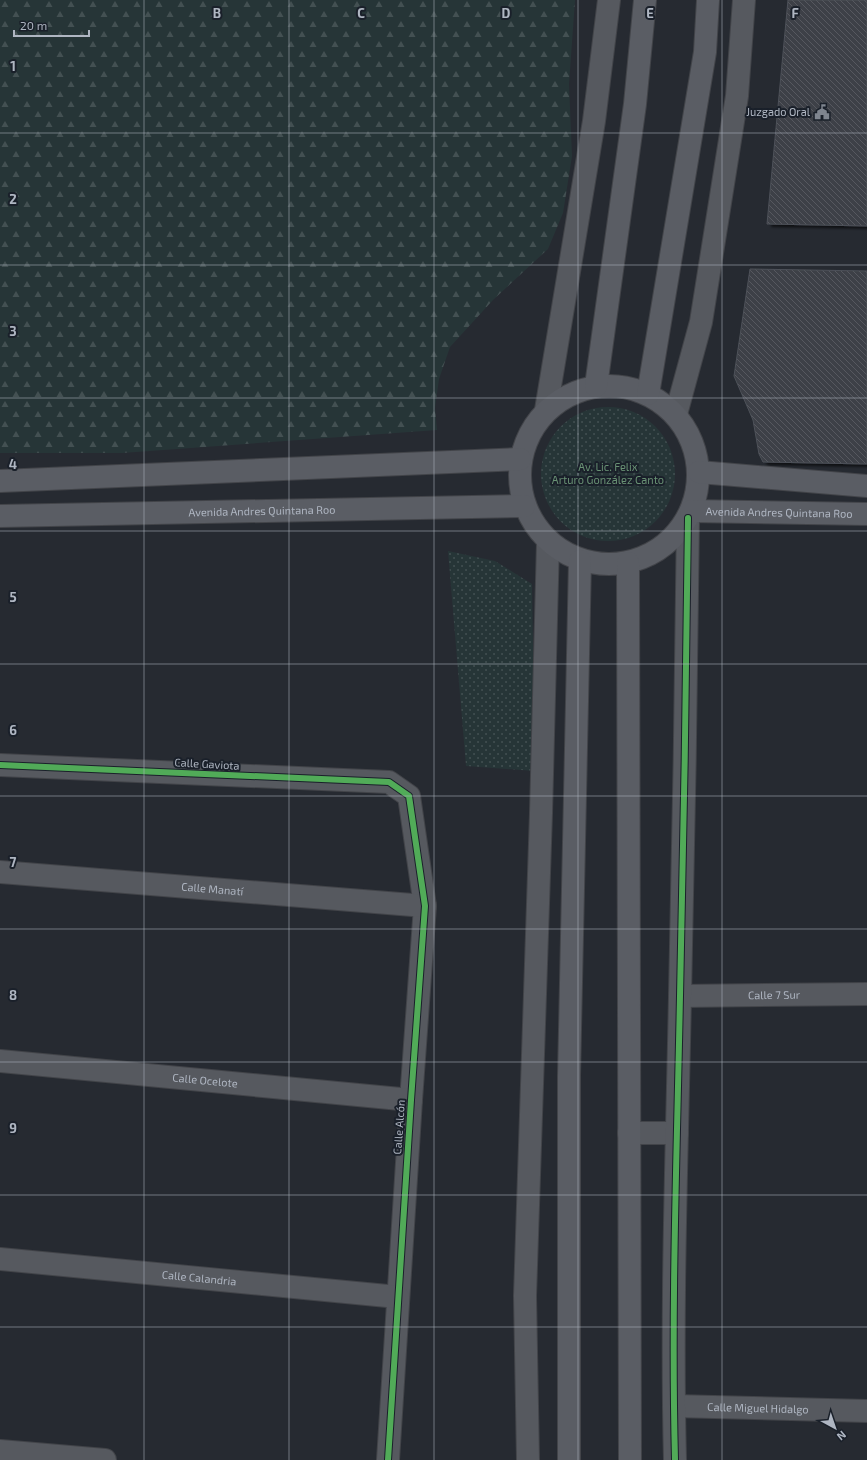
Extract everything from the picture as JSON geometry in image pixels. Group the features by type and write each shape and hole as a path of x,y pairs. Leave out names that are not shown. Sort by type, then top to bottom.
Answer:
{"main road":[{"path":"596,386 635,104 645,0"},
{"path":"648,394 705,52 708,0"},
{"path":"596,386 623,386 648,394 676,414 692,441 699,472 695,499 689,514 673,538 652,554 628,563 604,565 580,561 563,553 548,542 534,525 524,506 519,482 520,459 530,432 546,410 569,394 596,386"},
{"path":"0,481 520,459"},
{"path":"699,472 867,486"},
{"name":"Avenida Andres Quintana Roo","path":"0,516 524,506"},
{"name":"Avenida Andres Quintana Roo","path":"689,514 867,514"},
{"path":"569,1460 569,1076 580,561"},
{"path":"628,563 630,1460"}],"street":[{"path":"546,410 594,121 609,0"},
{"path":"676,414 701,322 737,96 744,0"},
{"path":"676,1460 674,1406 674,1273 689,514"},
{"path":"528,1460 525,1296 541,821 548,542"},
{"name":"Calle Gaviota","path":"0,764 390,782 409,796"},
{"name":"Calle Alcón","path":"388,1460 425,906 409,796"},
{"name":"Calle Manatí","path":"0,872 425,906"},
{"name":"Calle 7 Sur","path":"680,996 867,994"},
{"name":"Calle Ocelote","path":"0,1060 411,1100"},
{"path":"629,1133 677,1133"},
{"name":"Calle Calandria","path":"0,1259 398,1297"},
{"name":"Calle Miguel Hidalgo","path":"674,1406 867,1411"},
{"path":"0,1450 105,1460"}],"green space":[{"path":"0,0 575,0 569,84 572,156 563,213 548,249 493,300 450,347 439,379 435,408 437,430 122,453 0,453"},
{"name":"Av. Lic. Felix Arturo González Canto","path":"608,407 633,412 655,427 670,449 675,474 670,499 655,521 633,536 608,541 583,536 561,521 546,499 541,474 546,449 561,427 583,412"},
{"path":"448,551 495,561 532,584 535,771 466,766"}],"building":[{"name":"Juzgado Oral","path":"788,0 867,0 867,226 767,224"},
{"path":"750,269 867,271 867,464 763,462 759,454 753,420 734,376"}],"cycle path":[{"path":"675,1460 674,1286 684,817 688,518"},
{"path":"0,765 389,782 409,796 425,906 388,1460"}],"place":[{"name":"Juzgado Oral","path":"822,112"}]}
